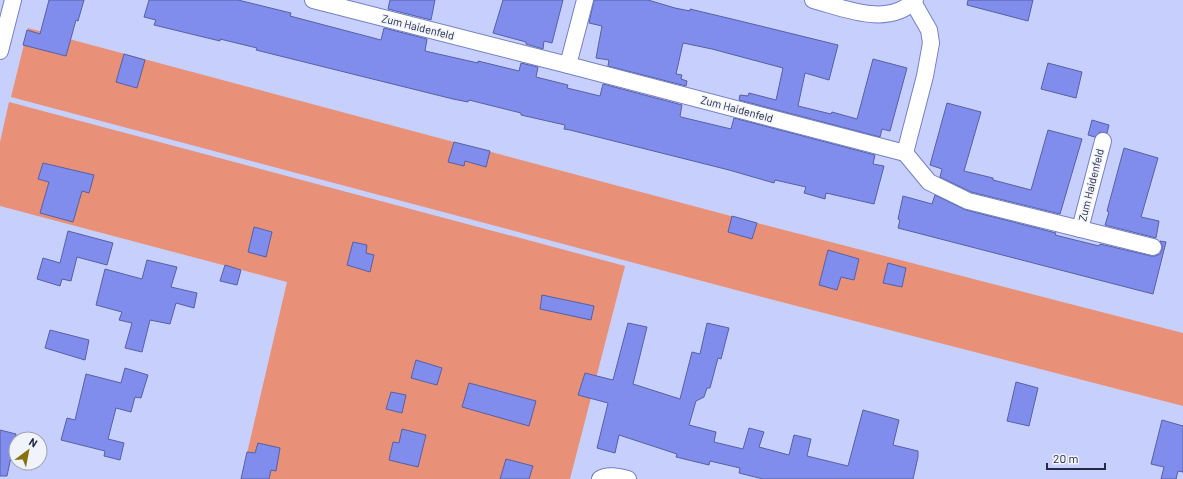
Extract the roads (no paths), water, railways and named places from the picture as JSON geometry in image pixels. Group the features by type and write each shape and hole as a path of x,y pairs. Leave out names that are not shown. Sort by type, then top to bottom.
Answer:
{"street":[{"path":"0,51 13,0"},
{"name":"Zum Haidenfeld","path":"313,0 905,153 929,182 968,201 1153,247"},
{"path":"568,65 585,0"},
{"path":"812,0 872,15 885,15 897,12 914,1 929,30 931,43 925,76 905,153"},
{"name":"Zum Haidenfeld","path":"1080,229 1102,141"},
{"path":"601,478 616,476 628,479"}]}
